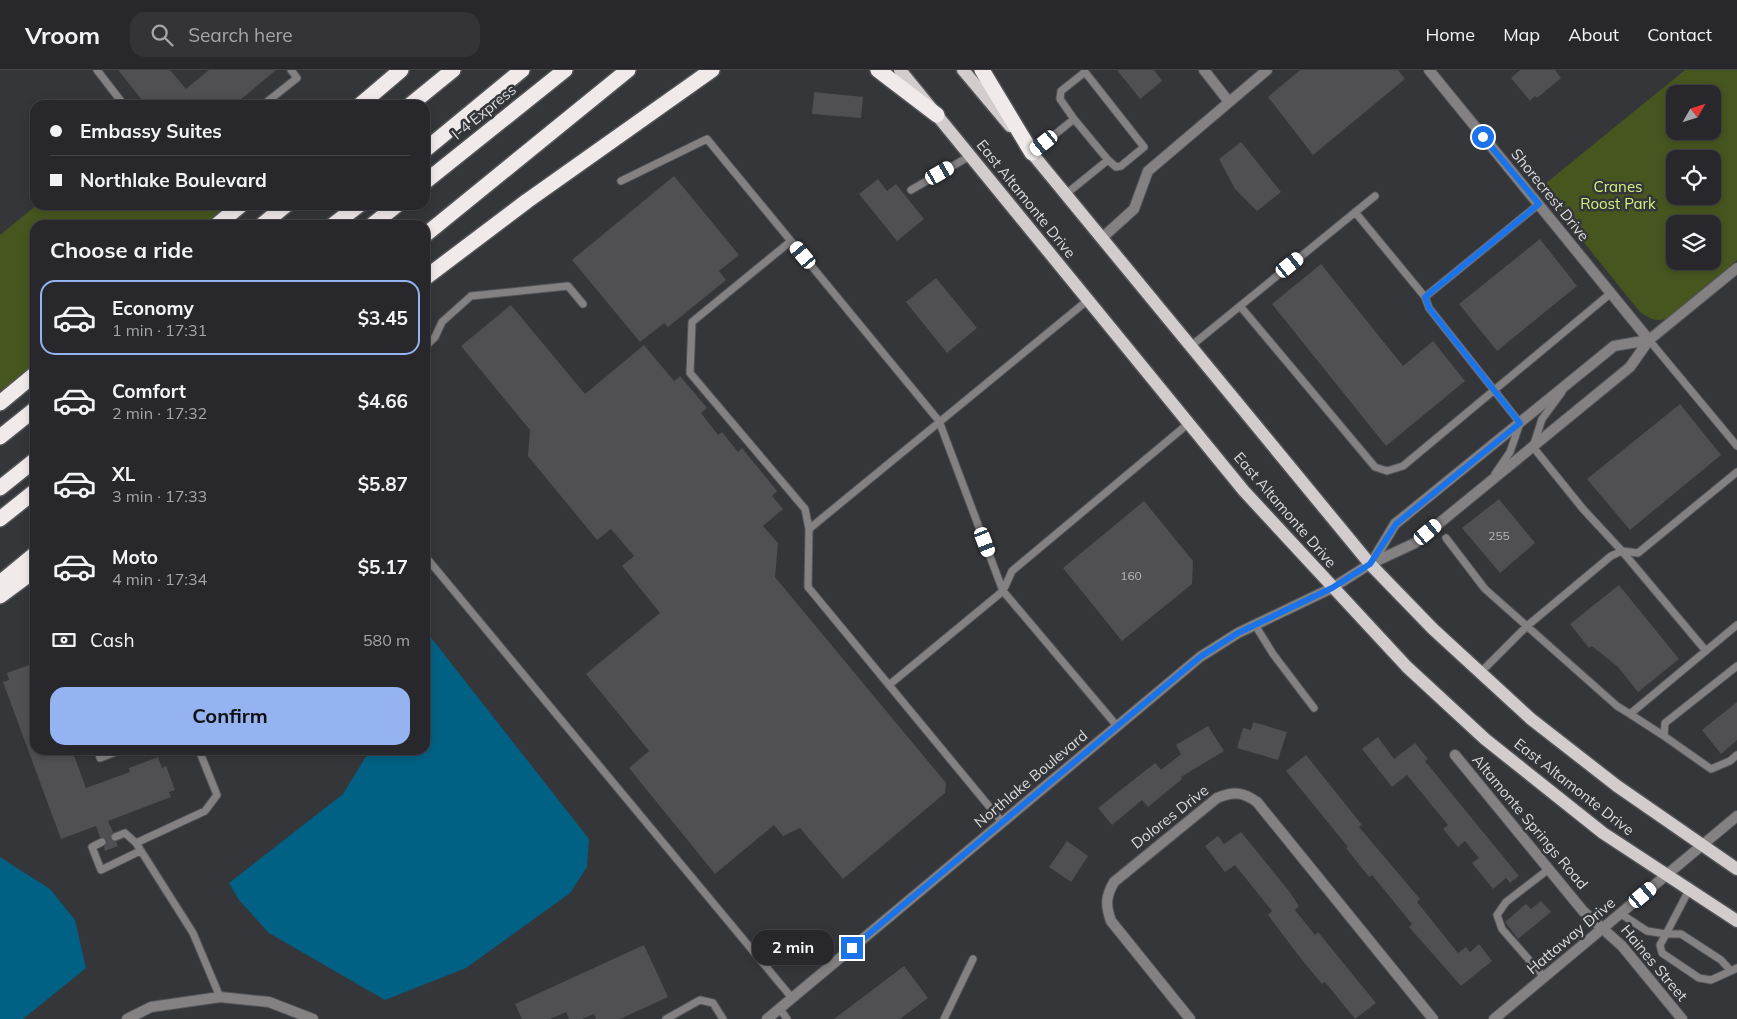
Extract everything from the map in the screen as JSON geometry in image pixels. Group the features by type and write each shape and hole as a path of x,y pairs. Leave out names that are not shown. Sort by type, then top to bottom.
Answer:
{"highway":[{"path":"366,100 400,70"},
{"path":"416,100 453,70"},
{"name":"I-4 Express","path":"430,146 522,70"},
{"name":"I-4 Express","path":"430,178 565,70"},
{"path":"430,232 628,70"},
{"path":"430,274 527,201 712,70"},
{"path":"878,70 937,115"},
{"path":"982,70 1032,153"},
{"path":"223,220 236,210"},
{"path":"268,220 280,210"},
{"path":"340,220 352,210"},
{"path":"378,220 391,210"},
{"path":"0,404 30,378"},
{"path":"0,437 30,413"},
{"path":"0,488 30,464"},
{"path":"0,519 30,495"},
{"path":"0,583 30,558"},
{"path":"0,596 30,574"}],"main road":[{"name":"East Altamonte Drive","path":"900,70 1244,491 1407,667 1485,739 1603,833 1737,921"},
{"name":"East Altamonte Drive","path":"963,70 1370,564 1433,629 1532,719 1610,780 1737,869"}],"street":[{"path":"1204,70 1229,102"},
{"path":"1102,238 1134,209 1148,171 1267,70"},
{"name":"Shorecrest Drive","path":"1429,70 1649,340"},
{"path":"1370,564 1396,524 1614,346 1649,340 1737,268"},
{"name":"Northlake Boulevard","path":"767,1019 1200,657 1255,625 1332,588 1370,564 1415,543 1630,367 1649,340"},
{"name":"Altamonte Springs Road","path":"1455,755 1583,911 1604,928"},
{"name":"Dolores Drive","path":"1190,1019 1111,921 1106,908 1108,894 1114,882 1217,798 1230,792 1245,794 1257,802 1433,1019"},
{"name":"Hattaway Drive","path":"1494,1019 1737,816"},
{"name":"Haines Street","path":"1604,928 1622,946 1682,1019"},
{"path":"127,1019 151,1007 220,997 269,1002 313,1019"}],"lane":[{"path":"97,70 120,100"},
{"path":"269,100 297,78 290,70"},
{"path":"1084,72 1144,147 1121,166 1116,167 1108,160 1060,99 1061,91 1084,72"},
{"path":"1032,153 1074,119"},
{"path":"621,180 707,139 939,421 1004,591 1117,726"},
{"path":"911,190 970,156"},
{"path":"1066,194 1108,160"},
{"path":"1191,346 1375,196"},
{"path":"1425,297 1539,204"},
{"path":"1355,212 1425,297 1429,308 1520,423 1510,452 1491,480"},
{"path":"791,241 692,322 690,373 805,509 808,529 808,587 1002,822"},
{"path":"430,342 435,337 442,322 471,296 568,286 583,304"},
{"path":"1240,306 1374,467 1387,471 1403,466 1611,293"},
{"path":"808,529 1088,300"},
{"path":"1649,340 1737,446"},
{"path":"1568,384 1542,419 1533,447 1706,651"},
{"path":"889,685 1004,591 1012,572 1189,423"},
{"path":"1481,672 1527,626 1608,558 1622,551 1638,552 1737,472"},
{"path":"1446,538 1485,589 1617,706 1711,769 1737,756"},
{"path":"430,562 792,998"},
{"path":"1255,625 1314,708"},
{"path":"1630,714 1737,625"},
{"path":"1664,736 1665,723 1737,666"},
{"path":"136,843 205,811 217,795 201,755"},
{"path":"114,837 125,832 136,843 193,933 220,997"},
{"path":"102,842 92,847 101,870 140,851"},
{"path":"1544,977 1502,929 1497,915 1506,902 1549,869"},
{"path":"1621,914 1647,931 1666,934 1681,934 1734,969 1711,980 1699,978 1662,954 1660,945 1666,934 1689,890"},
{"path":"944,1019 973,958"},
{"path":"666,1019 700,1000 713,1003 723,1019"},
{"path":"780,1009 787,1019"}],"green space":[{"name":"Cranes Roost Park","path":"1685,70 1737,70 1737,260 1666,319 1652,319 1640,312 1540,188 1666,85 1666,140 1721,140 1721,85 1667,85"},
{"path":"31,210 224,210 212,220 30,220 30,369 0,394 0,235"}],"water":[{"path":"430,636 589,839 587,867 570,893 466,968 385,1000 269,933 239,900 229,883 343,794 367,755 430,755"},
{"path":"0,857 50,889 75,920 86,968 23,1019 0,1019"}],"building":[{"path":"118,70 170,70 186,89 209,70 276,70 240,100 142,100"},
{"path":"1117,70 1154,70 1162,81 1140,99"},
{"path":"1300,70 1398,70 1405,79 1313,155 1268,97"},
{"path":"1520,70 1555,70 1561,78 1537,98 1535,96 1530,101 1511,78"},
{"path":"814,92 863,97 861,118 812,114"},
{"path":"1241,142 1281,192 1257,211 1235,189 1219,159"},
{"path":"674,176 739,255 719,271 726,280 668,327 664,323 640,342 572,260"},
{"path":"878,179 887,191 896,184 924,219 897,241 859,194"},
{"path":"1540,239 1577,286 1497,351 1459,304"},
{"path":"1321,264 1403,366 1433,341 1465,381 1386,446 1272,304"},
{"path":"936,278 977,328 947,353 906,302"},
{"path":"511,305 585,394 644,345 674,381 680,376 707,408 701,413 718,435 722,432 738,452 742,448 777,491 772,496 783,509 763,526 778,543 775,577 946,783 945,793 843,879 800,828 783,836 774,825 715,874 629,768 649,751 586,674 660,613 622,566 634,556 611,529 597,540 528,456 530,430 461,346"},
{"path":"1680,404 1721,455 1630,530 1587,479"},
{"path":"1499,499 1535,543 1500,573 1462,528"},
{"path":"1144,501 1193,561 1192,584 1122,641 1063,568"},
{"path":"1619,585 1679,659 1638,692 1618,667 1592,646 1589,648 1570,624"},
{"path":"30,665 30,755 74,755 86,788 130,772 129,768 158,757 162,768 166,766 175,790 169,792 171,797 108,821 113,832 110,838 118,846 105,851 104,847 107,840 100,837 96,826 61,839 3,682 9,680 7,673"},
{"path":"1737,702 1737,740 1721,754 1702,730"},
{"path":"1253,722 1287,732 1278,760 1237,748 1243,728 1251,730"},
{"path":"1208,726 1224,751 1181,777 1182,779 1148,807 1142,800 1112,825 1098,808 1155,763 1161,770 1181,754 1176,745"},
{"path":"1378,737 1394,759 1415,743 1428,759 1425,761 1519,876 1510,883 1506,878 1493,889 1472,863 1479,858 1465,841 1458,847 1443,829 1448,825 1407,775 1392,787 1362,749"},
{"path":"1306,755 1362,825 1359,827 1420,899 1417,902 1458,953 1466,947 1470,952 1479,944 1492,961 1461,986 1409,927 1412,924 1372,875 1369,877 1346,848 1348,847 1286,771"},
{"path":"1241,832 1289,891 1299,906 1295,910 1315,935 1318,932 1376,1003 1355,1019 1325,982 1322,984 1302,960 1268,915 1272,911 1235,865 1225,872 1205,846 1218,836 1224,844"},
{"path":"1067,841 1088,856 1071,882 1049,867"},
{"path":"1541,901 1551,912 1518,939 1505,922 1526,904 1531,909"},
{"path":"644,945 668,997 620,1019 596,1019 594,1014 582,1019 569,1019 566,1012 550,1019 522,1019 515,1004"},
{"path":"904,966 928,998 900,1019 834,1019"}],"route":[{"path":"852,948 1200,657 1238,633 1332,588 1370,564 1396,524 1520,423 1429,308 1425,297 1539,204 1483,137"}]}
